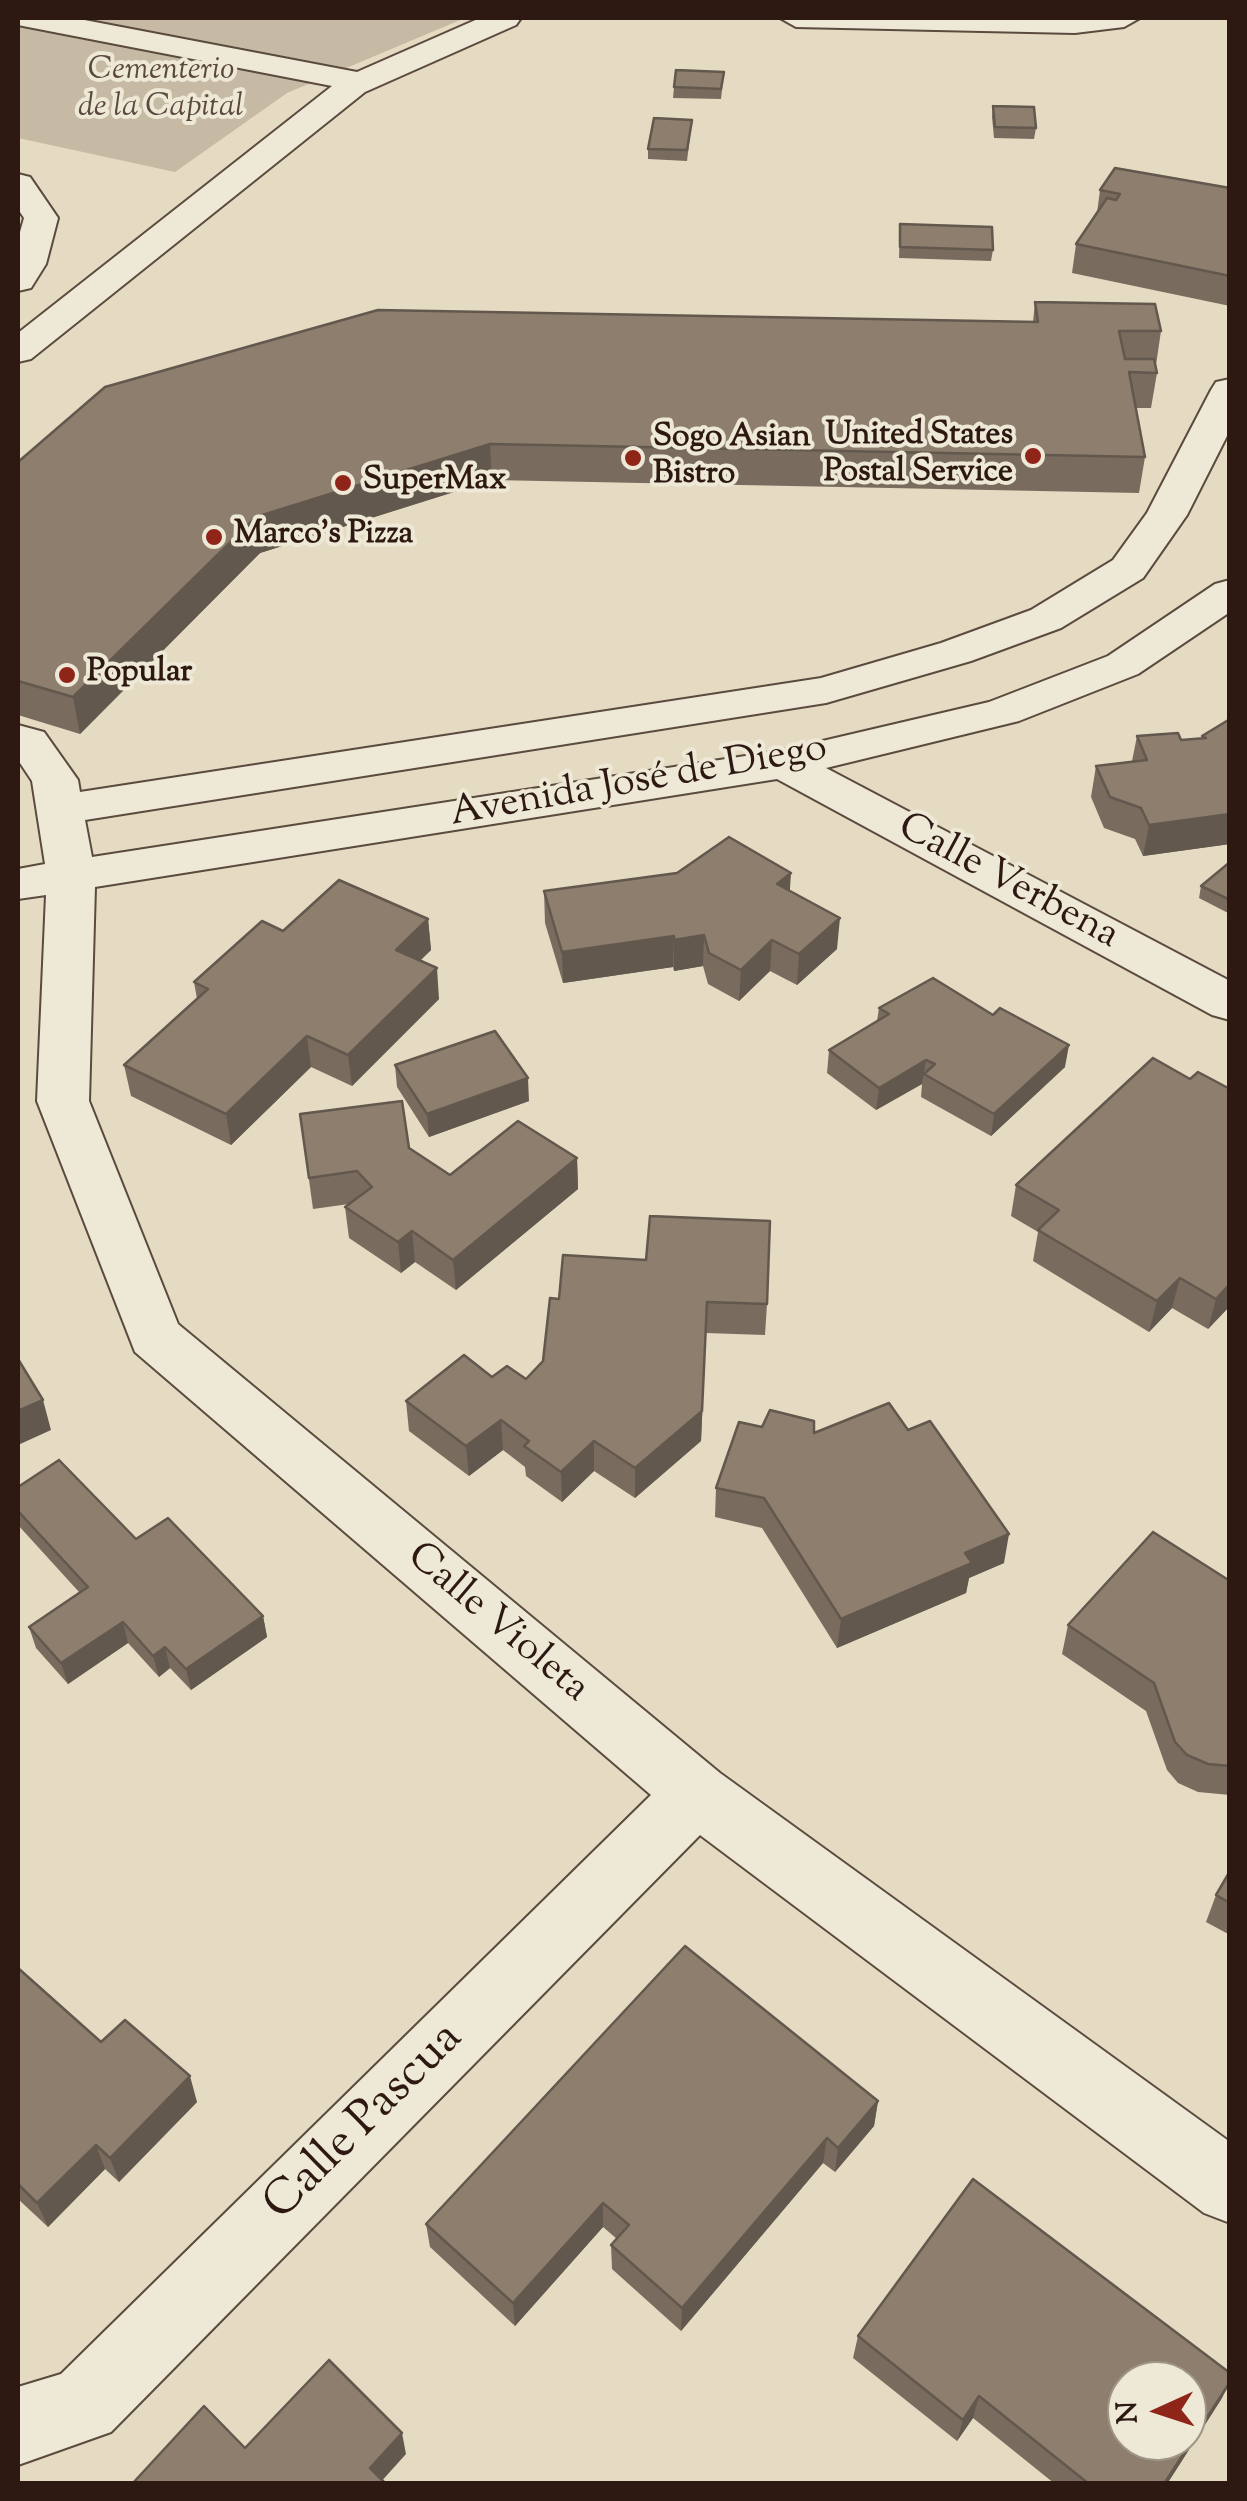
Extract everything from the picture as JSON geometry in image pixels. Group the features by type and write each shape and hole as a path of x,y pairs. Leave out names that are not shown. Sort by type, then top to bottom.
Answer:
{"street":[{"path":"28,18 361,82"},
{"path":"18,351 361,82 504,18"},
{"path":"796,18 1075,24 1124,18"},
{"path":"18,184 41,218 28,264 18,280"},
{"path":"18,739 28,742 57,795 826,690 933,661 1046,619 1128,570 1167,515 1230,390"},
{"name":"Avenida José de Diego","path":"44,880 784,764 1020,705 1123,665 1230,593"},
{"name":"Calle Verbena","path":"784,764 1230,1004"},
{"name":"Calle Violeta","path":"57,795 44,880 63,1101 155,1337 697,1794 1230,2186"},
{"name":"Calle Pascua","path":"18,2426 84,2405 697,1794"}],"green space":[{"name":"Cementerio de la Capital","path":"18,18 465,18 287,93 175,172 18,138"}],"building":[{"path":"676,70 724,72 721,89 674,87"},
{"path":"993,106 1034,107 1036,128 995,127"},
{"path":"654,118 692,120 687,150 648,149"},
{"path":"1115,168 1230,188 1230,276 1076,244 1107,198 1116,200 1120,194 1100,190"},
{"path":"900,224 992,227 993,250 900,247"},
{"path":"1035,302 1155,304 1161,331 1119,331 1125,359 1154,359 1157,373 1129,372 1145,457 490,444 256,517 73,697 18,681 18,462 105,387 378,310 1038,322"},
{"path":"1230,719 1230,814 1149,825 1141,808 1110,797 1096,766 1147,760 1137,736 1178,733 1181,740 1206,738 1202,736"},
{"path":"729,837 791,873 777,884 840,918 799,954 772,940 741,970 709,953 704,935 562,952 544,891 677,873"},
{"path":"1230,862 1230,900 1201,886"},
{"path":"339,880 428,919 396,950 437,968 348,1055 307,1036 226,1114 124,1065 208,989 194,982 262,921 283,931"},
{"path":"933,978 993,1015 1000,1008 1069,1045 994,1114 924,1074 935,1064 926,1060 879,1088 829,1050 889,1014 879,1008"},
{"path":"495,1031 528,1078 427,1114 395,1065"},
{"path":"1153,1058 1190,1079 1198,1072 1230,1089 1230,1284 1216,1299 1180,1278 1157,1301 1038,1230 1059,1210 1016,1185"},
{"path":"402,1101 409,1148 450,1175 518,1121 577,1158 453,1260 412,1231 398,1242 345,1207 372,1187 357,1171 309,1178 300,1114"},
{"path":"650,1216 770,1221 767,1304 707,1302 702,1411 635,1468 594,1441 561,1472 524,1446 529,1441 501,1420 466,1446 406,1401 464,1355 492,1377 507,1366 526,1379 543,1361 550,1298 559,1299 563,1255 646,1260"},
{"path":"18,1359 43,1400 18,1411"},
{"path":"889,1403 908,1430 930,1421 1009,1534 965,1553 972,1563 841,1619 764,1498 716,1488 739,1422 762,1427 770,1410 814,1421 814,1433"},
{"path":"59,1460 136,1539 168,1518 263,1616 186,1669 165,1647 153,1656 123,1622 61,1663 29,1627 88,1587 18,1511 18,1487"},
{"path":"1153,1532 1230,1581 1230,1766 1208,1764 1187,1755 1175,1742 1154,1683 1068,1625"},
{"path":"1230,1871 1230,1903 1216,1895"},
{"path":"685,1946 878,2101 838,2148 827,2138 682,2308 611,2245 629,2225 603,2203 513,2303 426,2224"},
{"path":"18,1968 101,2042 125,2020 190,2076 110,2158 96,2145 37,2203 18,2184"},
{"path":"973,2179 1230,2373 1230,2382 1207,2418 1207,2361 1107,2361 1107,2461 1179,2461 1164,2484 1089,2484 979,2396 963,2420 858,2336"},
{"path":"329,2360 402,2433 370,2468 386,2484 132,2484 204,2406 245,2448"}],"place":[{"name":"United States Postal Service","path":"1033,456"},
{"name":"Sogo Asian Bistro","path":"633,458"},
{"name":"SuperMax","path":"343,483"},
{"name":"Marco's Pizza","path":"214,537"},
{"name":"Popular","path":"67,675"}]}
